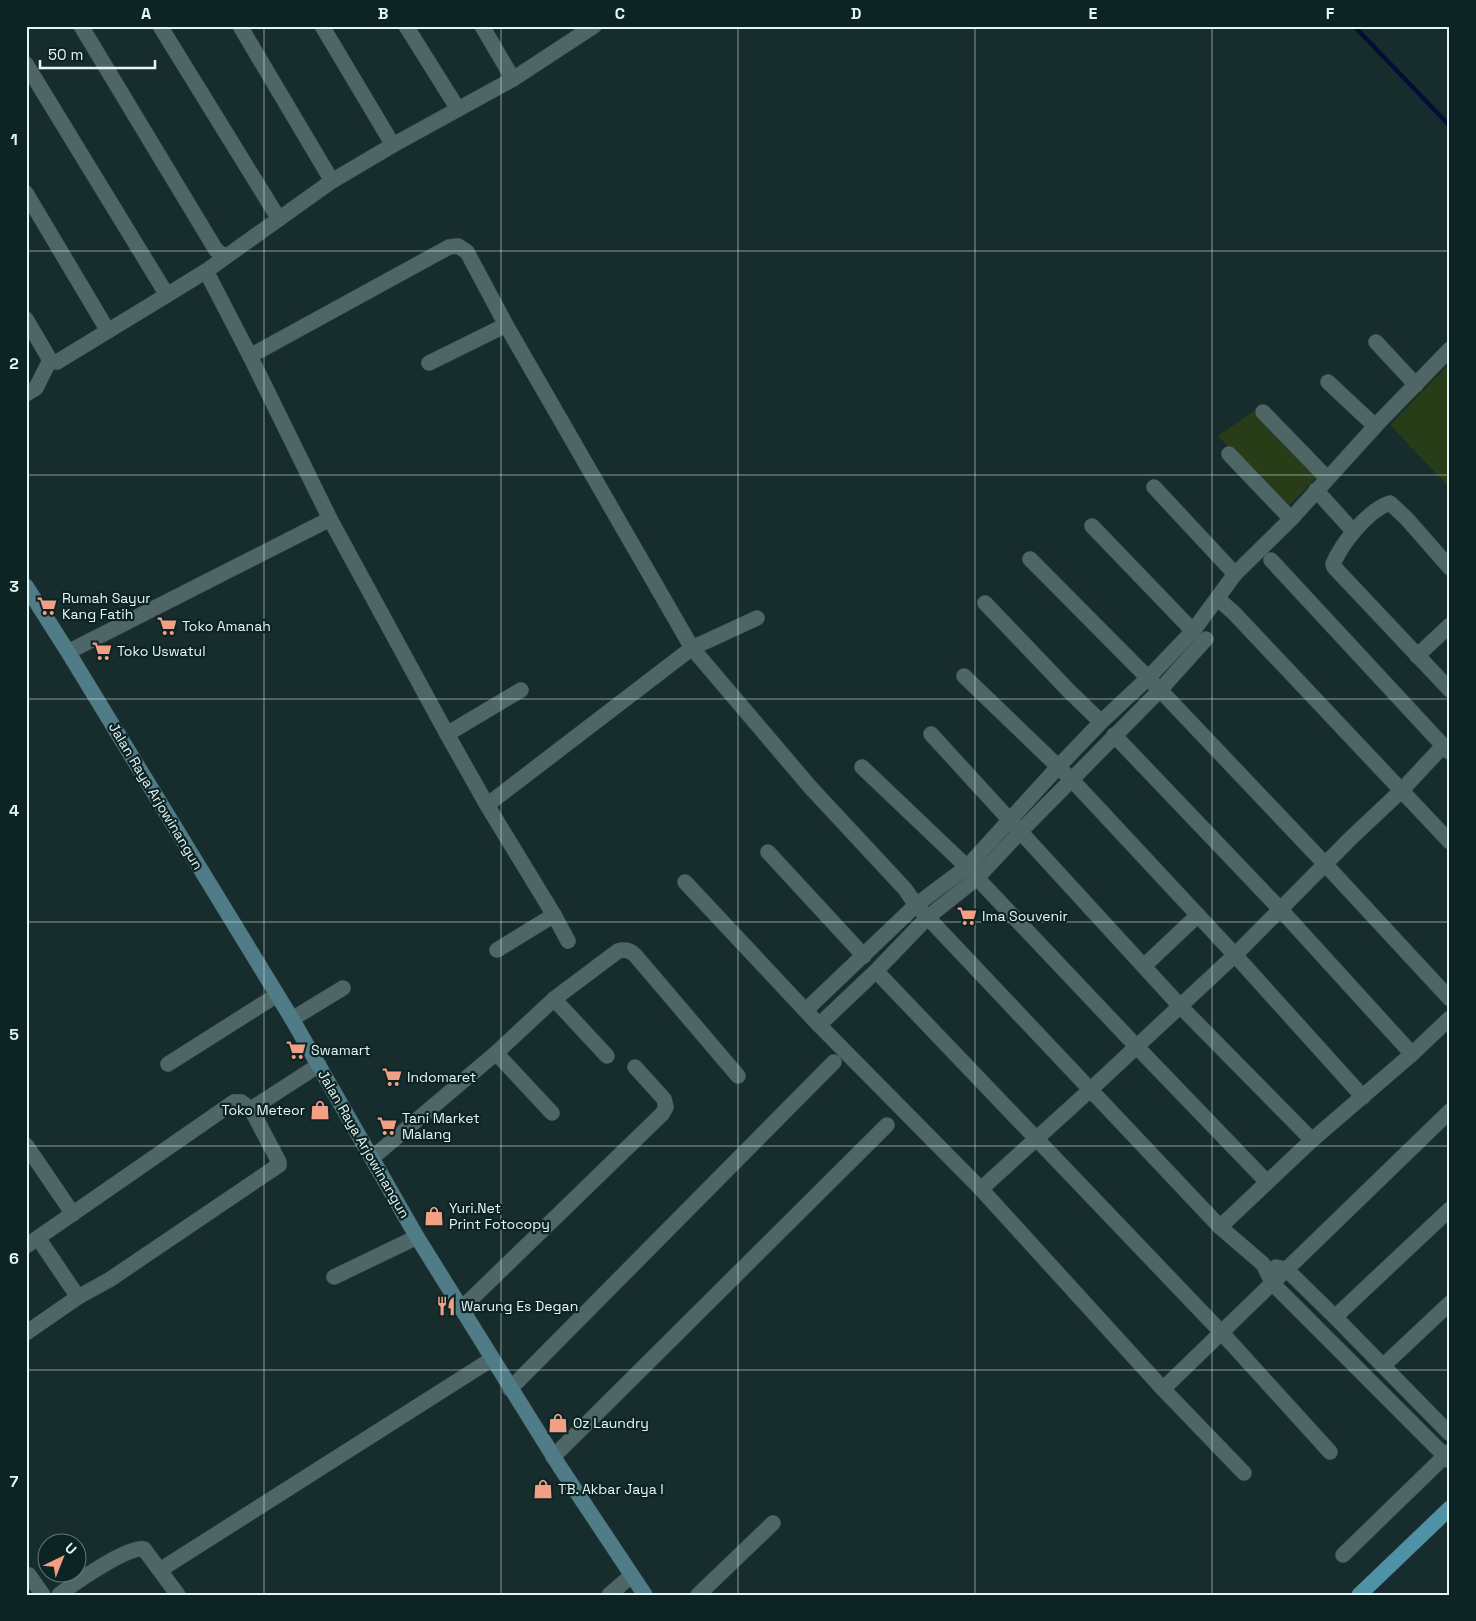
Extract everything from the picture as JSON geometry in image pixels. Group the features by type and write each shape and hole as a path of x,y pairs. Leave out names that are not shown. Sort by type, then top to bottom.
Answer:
{"main road":[{"name":"Jalan Raya Arjowinangun","path":"26,586 292,1019 417,1237 510,1389 645,1595"},
{"path":"1359,1595 1450,1508"}],"street":[{"path":"82,26 216,250 224,256"},
{"path":"160,26 279,219"},
{"path":"240,26 332,181"},
{"path":"322,26 393,145"},
{"path":"406,26 458,109"},
{"path":"482,26 513,79"},
{"path":"26,320 50,360 57,362 63,359 206,270 332,181 513,79 572,32 594,26"},
{"path":"26,64 167,295"},
{"path":"26,193 108,331"},
{"path":"250,356 450,247 458,246 467,252 506,325 692,648 811,788 905,889 916,905 1220,1227 1263,1264 1273,1284 1448,1456 1343,1555"},
{"path":"206,270 330,519 447,734 568,942"},
{"path":"429,363 506,325"},
{"path":"1376,342 1416,385"},
{"path":"1015,826 1072,780 1160,690 1200,635 1218,599 1235,574 1291,519 1327,478 1450,349"},
{"path":"26,394 36,388 50,360"},
{"path":"1328,382 1378,424"},
{"path":"1263,412 1327,478"},
{"path":"1229,454 1291,519"},
{"path":"1154,487 1235,574"},
{"path":"1316,490 1353,531"},
{"path":"1450,568 1407,519 1390,503 1383,505 1353,531 1334,561 1334,567 1450,690"},
{"path":"68,652 330,519"},
{"path":"1092,526 1200,635"},
{"path":"1030,559 1160,690 1450,999"},
{"path":"981,1189 1235,955 1325,864 1446,750 1270,560"},
{"path":"1218,599 1450,842"},
{"path":"985,602 1069,691 1102,722"},
{"path":"487,805 692,648 757,618"},
{"path":"1417,656 1448,633"},
{"path":"819,1025 876,971 972,873 1015,826 1058,767 1148,678 1200,635"},
{"path":"964,676 1072,780 1235,955 1363,1097"},
{"path":"447,734 521,690"},
{"path":"931,734 1180,1006 1312,1140"},
{"path":"1114,735 1281,910 1412,1054"},
{"path":"862,766 972,873 1267,1182"},
{"path":"768,852 864,956"},
{"path":"806,1010 916,905 972,873"},
{"path":"685,882 819,1025 981,1189 1163,1389 1244,1473"},
{"path":"497,950 554,915"},
{"path":"1144,966 1198,915"},
{"path":"372,1158 496,1053 554,999 618,951 631,950 738,1076"},
{"path":"876,971 1222,1333 1330,1452"},
{"path":"292,1019 343,988"},
{"path":"168,1064 277,995"},
{"path":"554,999 608,1056"},
{"path":"1220,1227 1312,1140 1412,1054 1450,1018"},
{"path":"496,1053 552,1113"},
{"path":"510,1389 834,1062"},
{"path":"251,1109 319,1065"},
{"path":"461,1309 662,1114 666,1107 664,1099 635,1067"},
{"path":"26,1333 78,1297 109,1280 279,1165 251,1109 241,1102 234,1102 32,1242 78,1297"},
{"path":"1163,1389 1450,1111"},
{"path":"553,1457 887,1125"},
{"path":"28,1153 73,1214"},
{"path":"1336,1316 1450,1209"},
{"path":"334,1277 417,1237"},
{"path":"1263,1264 1286,1269 1336,1316 1450,1434"},
{"path":"1383,1366 1450,1302"},
{"path":"160,1570 492,1358"},
{"path":"698,1595 773,1523"},
{"path":"59,1595 98,1569 139,1548 144,1549 178,1595"},
{"path":"29,1575 43,1595"},
{"path":"609,1595 631,1576"}],"green space":[{"path":"1450,363 1450,488 1390,425"},
{"path":"1254,411 1317,477 1287,508 1218,436"}],"waterway":[{"path":"1354,26 1450,126"}],"place":[{"name":"Rumah Sayur Kang Fatih","path":"47,606"},
{"name":"Toko Amanah","path":"167,626"},
{"name":"Toko Uswatul","path":"102,651"},
{"name":"Ima Souvenir","path":"967,916"},
{"name":"Swamart","path":"296,1050"},
{"name":"Indomaret","path":"392,1077"},
{"name":"Toko Meteor","path":"320,1110"},
{"name":"Tani Market Malang","path":"387,1126"},
{"name":"Yuri.Net Print Fotocopy","path":"434,1216"},
{"name":"Warung Es Degan","path":"446,1306"},
{"name":"Oz Laundry","path":"558,1423"},
{"name":"TB. Akbar Jaya I","path":"543,1489"}]}
